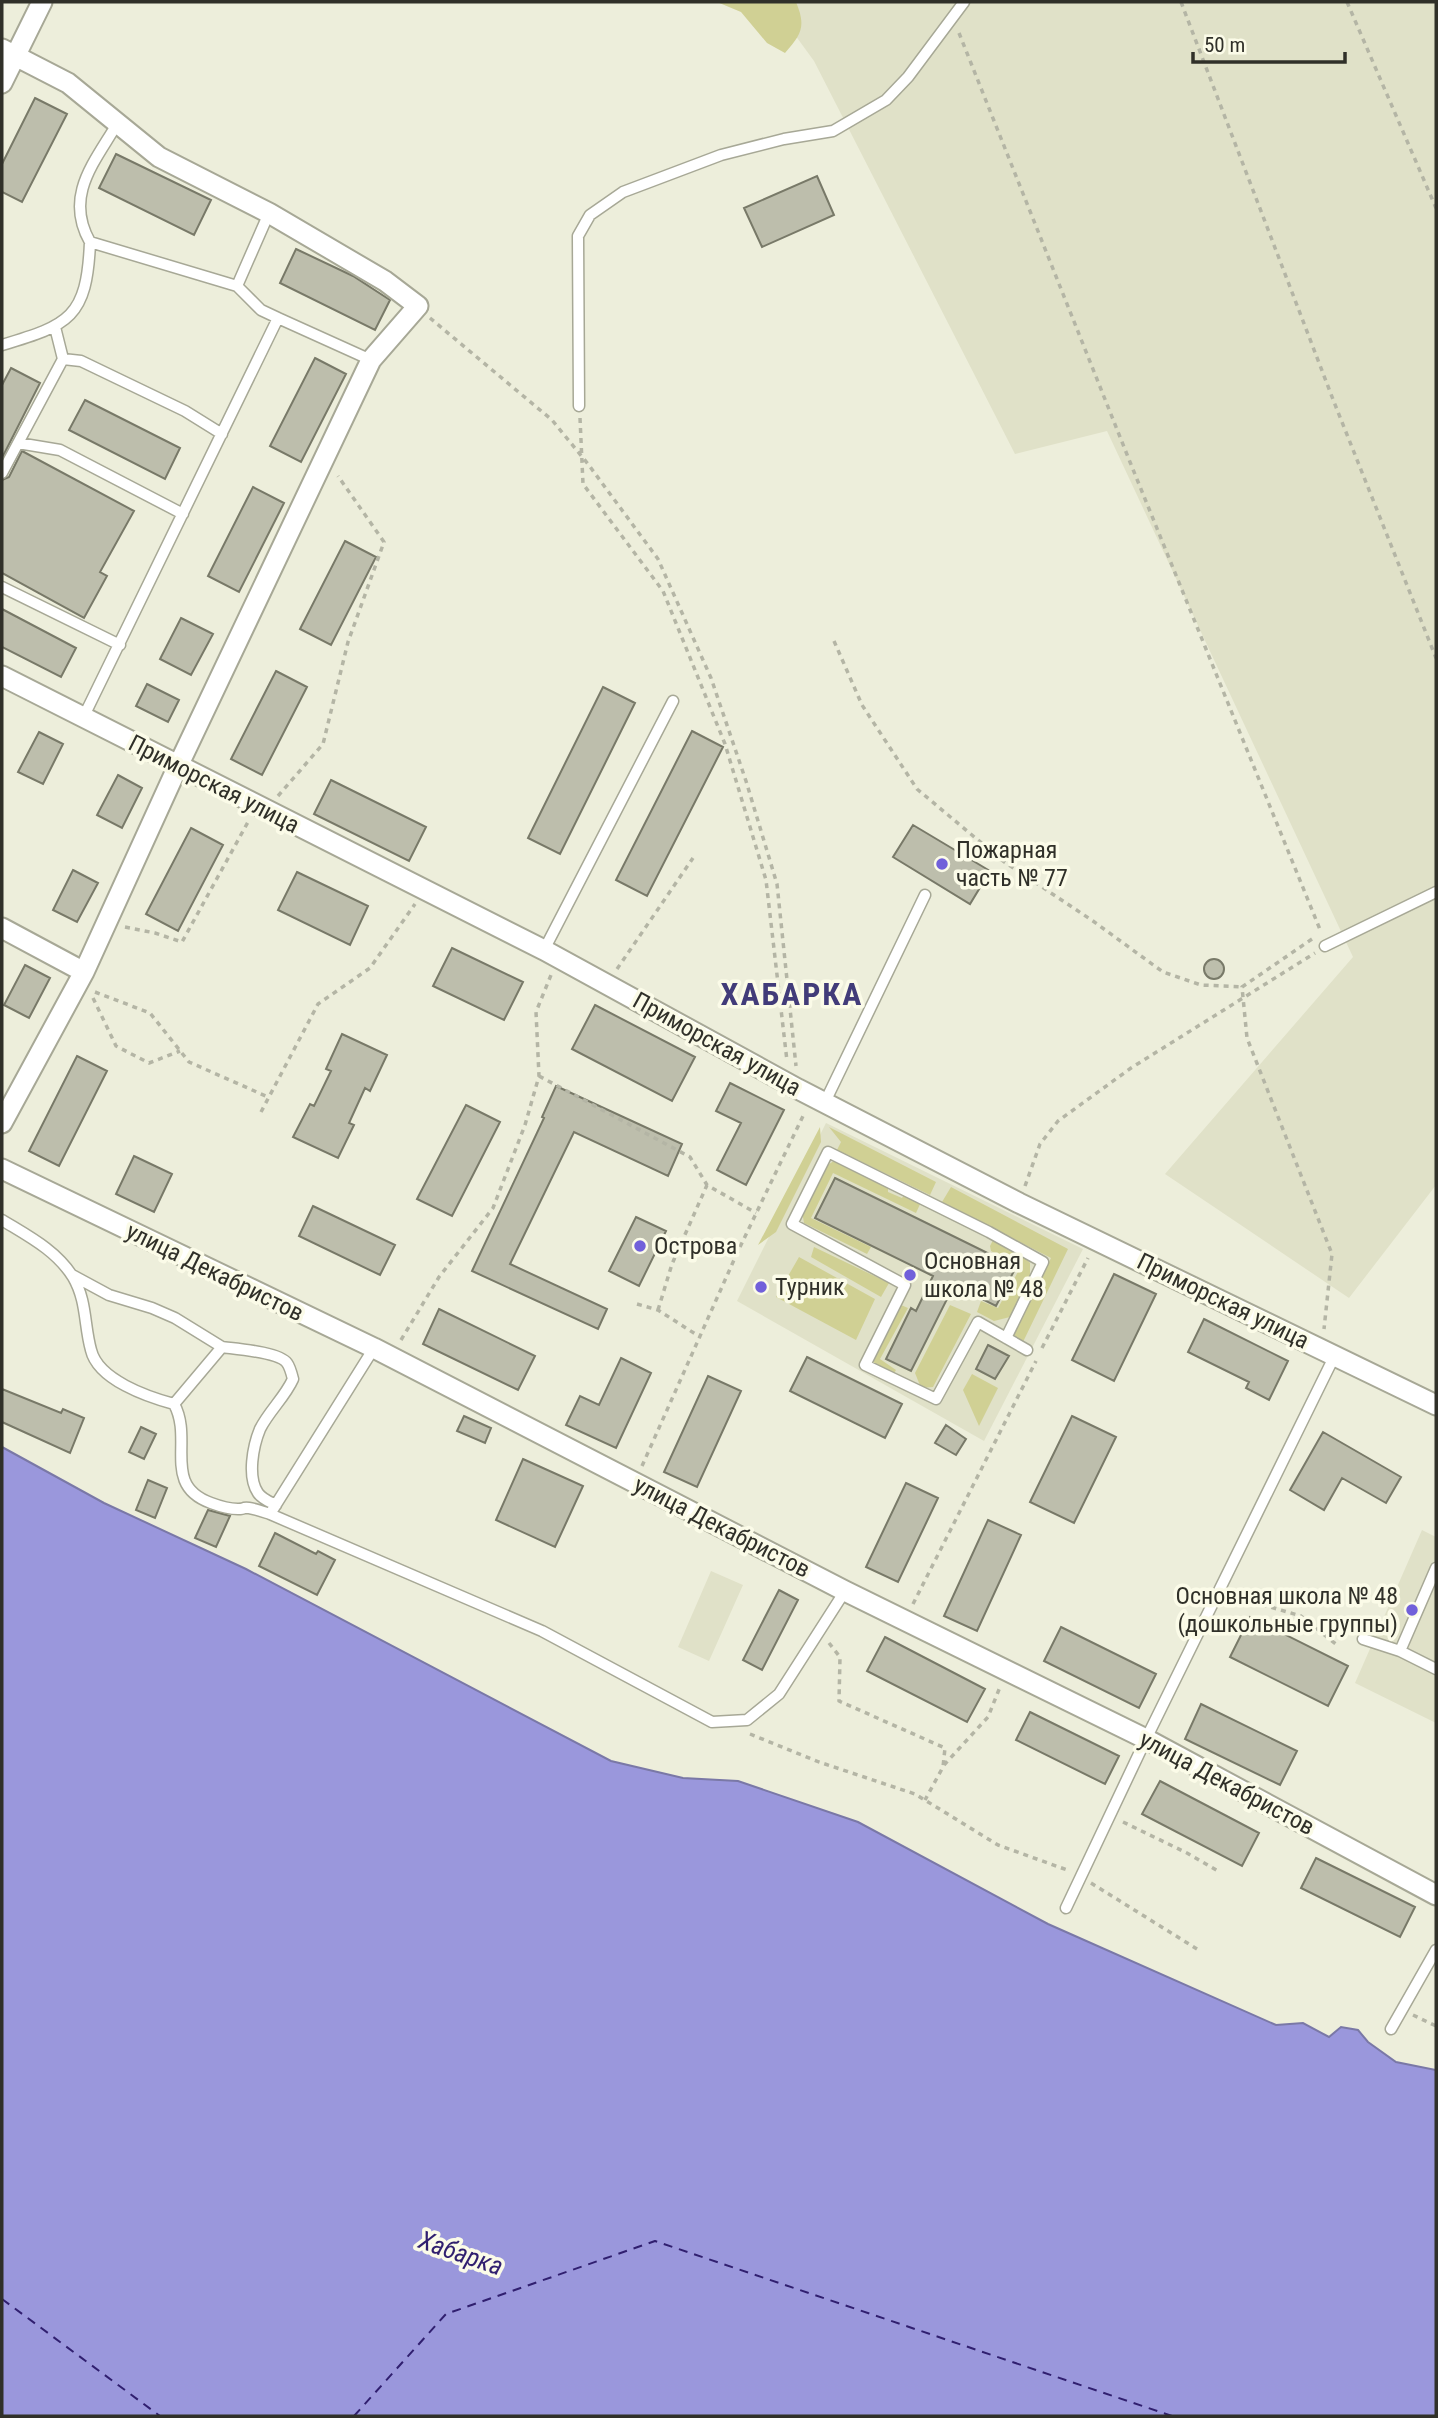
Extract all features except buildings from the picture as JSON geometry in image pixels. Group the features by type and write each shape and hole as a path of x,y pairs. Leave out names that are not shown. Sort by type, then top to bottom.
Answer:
{"street":[{"path":"2,83 9,53 42,2"},
{"path":"2,1123 84,972 178,766 371,360 418,306 386,281 269,213 159,157 68,83 9,53"},
{"name":"Приморская улица","path":"2,676 552,954 806,1093 1019,1203 1436,1405"},
{"path":"2,928 84,972"},
{"name":"улица Декабристов","path":"2,1169 382,1353 845,1591 1146,1739 1436,1895"}],"lane":[{"path":"579,406 578,236 590,215 623,192 721,155 784,139 834,131 886,100 908,77 964,2"},
{"path":"2,345 55,327 69,318 76,308 87,278 90,243 83,231 78,204 84,180 117,124"},
{"path":"237,286 269,213"},
{"path":"90,243 237,286 261,310 371,360"},
{"path":"83,718 278,318"},
{"path":"2,473 63,359 55,327"},
{"path":"63,359 81,361 185,411 222,434"},
{"path":"18,443 60,450 183,514"},
{"path":"2,587 120,645"},
{"path":"552,954 673,701"},
{"path":"1327,945 1436,892"},
{"path":"806,1093 925,894"},
{"path":"1006,1338 1042,1262 989,1232 828,1152 792,1224 905,1285 865,1365 936,1399 978,1322 1006,1338 1027,1350"},
{"path":"2,1220 44,1245 71,1275 83,1297 90,1348 98,1364 111,1376 144,1395 174,1404"},
{"path":"71,1275 109,1295 175,1318 222,1348 271,1354 287,1364 293,1379 286,1394 260,1430 253,1456 252,1472 257,1493 273,1509"},
{"path":"174,1404 222,1348"},
{"path":"1066,1908 1219,1590 1329,1352"},
{"path":"273,1509 382,1353"},
{"path":"174,1404 183,1432 182,1477 191,1490 204,1500 215,1505 239,1509 273,1509 542,1631 712,1722 747,1720 779,1694 845,1591"},
{"path":"1400,1651 1436,1568"},
{"path":"1363,1640 1400,1651 1436,1669"},
{"path":"1391,2029 1436,1950"}],"path":[{"path":"1181,2 1329,389 1436,658"},
{"path":"1347,2 1436,208"},
{"path":"953,17 1327,945 1131,1068 1058,1121 1040,1144 1019,1203"},
{"path":"418,306 484,365 552,420 581,454 658,559 711,678 777,884 806,1093 756,1213 634,1482"},
{"path":"579,406 583,484 663,591 725,744 766,880 806,1093"},
{"path":"121,926 182,942 261,808 323,744 348,642 384,542 325,458"},
{"path":"834,640 862,705 917,789 1003,861 1163,972 1201,985 1242,986 1321,932"},
{"path":"607,984 693,858"},
{"path":"261,1112 318,1004 370,968 425,890"},
{"path":"382,1353 493,1208 525,1125 539,1076 536,1012 552,954"},
{"path":"1242,986 1247,1038 1332,1254 1329,1352"},
{"path":"180,1051 149,1063 116,1046 89,989 150,1013 189,1062 268,1097"},
{"path":"539,1076 690,1157 706,1185 756,1213"},
{"path":"658,1310 672,1264 706,1185"},
{"path":"905,1620 1097,1241"},
{"path":"637,1304 658,1310 700,1337"},
{"path":"1219,1590 1244,1601 1301,1616 1337,1644"},
{"path":"820,1630 840,1657 839,1701 945,1748 943,1767"},
{"path":"925,1800 943,1767 988,1717 1000,1686 995,1664"},
{"path":"712,1722 915,1794 998,1845 1081,1875 1196,1949"},
{"path":"1109,1816 1187,1853 1218,1871"},
{"path":"1402,2010 1436,2026"}],"shaded area":[{"path":"771,2 1436,2 1436,1185 1349,1298 1165,1174 1353,957 1107,431 1015,454 814,61"},
{"name":"Основная школа № 48","path":"826,1123 1083,1249 984,1441 737,1301"},
{"name":"Основная школа № 48 (дошкольные группы)","path":"1422,1530 1436,1537 1436,1723 1355,1683"},
{"path":"711,1571 743,1585 709,1661 678,1647"}],"green space":[{"path":"717,2 796,2 801,17 799,35 785,53 767,43 741,12"},
{"path":"820,1127 821,1142 776,1232 758,1245"},
{"path":"829,1127 936,1182 930,1195 837,1150 841,1142"},
{"path":"835,1160 888,1187 888,1192 902,1198 905,1193 921,1202 916,1213 833,1173 811,1218 871,1247 867,1254 804,1223 802,1211 825,1167"},
{"path":"951,1187 1068,1249 1023,1342 1013,1336 1051,1258 942,1202"},
{"path":"993,1240 1023,1255 1030,1263 1030,1275 1010,1317 994,1321 977,1312 981,1301 998,1308 1020,1268 991,1251"},
{"path":"814,1247 889,1283 881,1297 811,1257"},
{"path":"799,1257 875,1299 856,1340 776,1297"},
{"path":"901,1305 908,1308 880,1359 896,1370 893,1375 875,1365 872,1356"},
{"path":"950,1305 971,1314 933,1387 921,1388 915,1373"},
{"path":"972,1374 998,1388 979,1426 963,1390"}],"water":[{"name":"Хабарка","path":"2,1447 104,1503 246,1569 611,1761 683,1778 738,1781 858,1822 1048,1924 1276,2025 1303,2023 1329,2037 1341,2027 1358,2030 1368,2042 1396,2062 1436,2070 1436,2416 2,2416"}],"ferry route":[{"path":"354,2416 446,2314 655,2241 1172,2416"},
{"path":"2,2299 160,2416"}],"place":[{"name":"Пожарная часть № 77","path":"942,864"},
{"name":"Острова","path":"640,1246"},
{"name":"Основная школа № 48","path":"910,1275"},
{"name":"Турник","path":"761,1287"},
{"name":"Основная школа № 48 (дошкольные группы)","path":"1412,1610"}],"district":[{"name":"ХАБАРКА","path":"792,994"}]}
